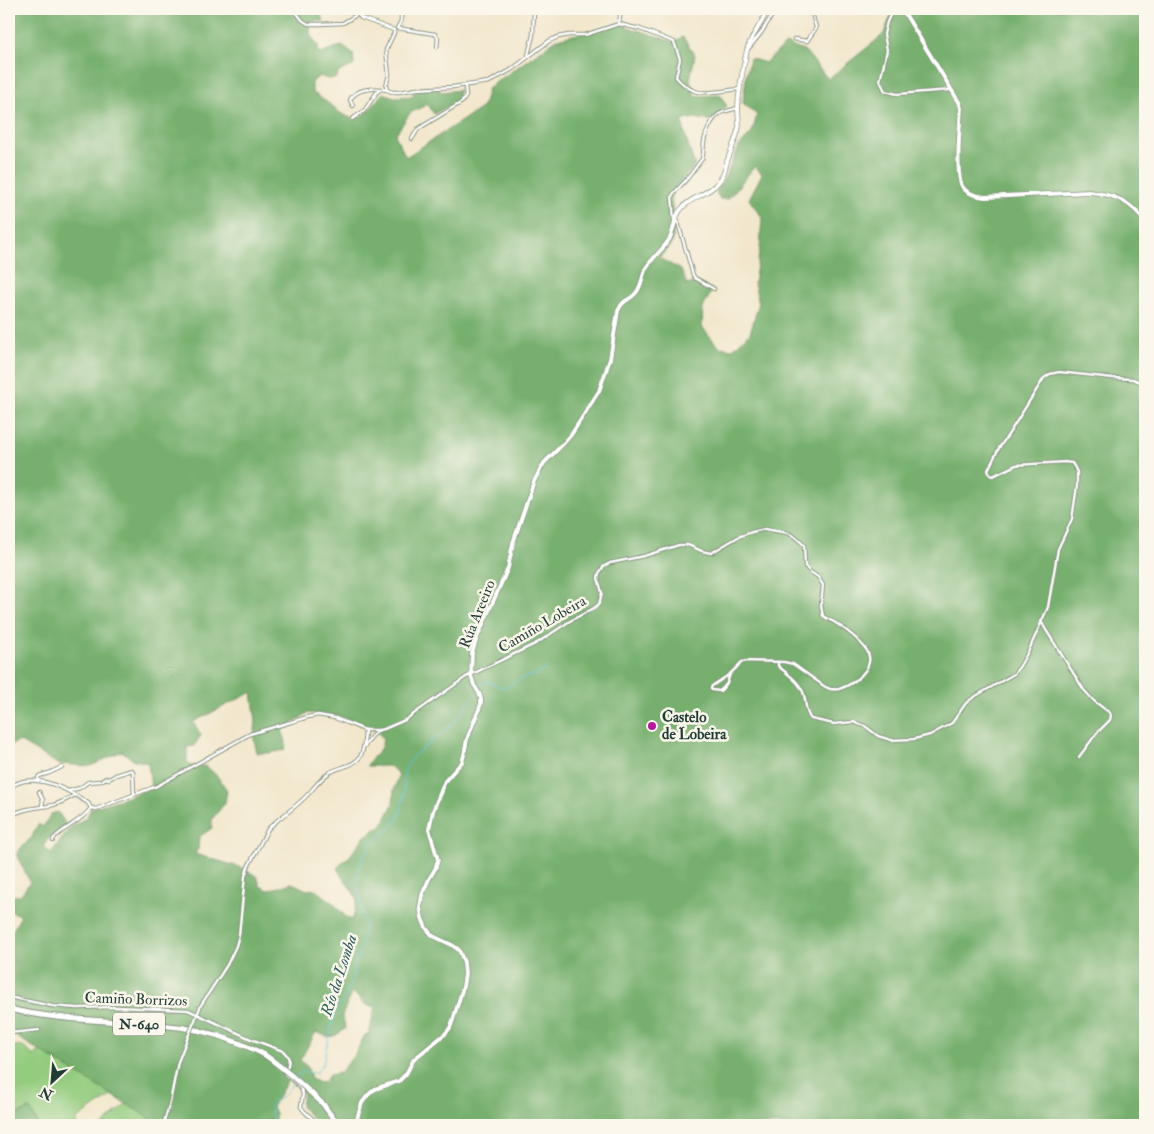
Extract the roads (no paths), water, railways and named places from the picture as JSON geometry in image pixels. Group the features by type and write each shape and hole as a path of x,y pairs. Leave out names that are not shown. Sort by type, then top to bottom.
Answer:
{"highway":[{"name":"N-640","path":"9,1009 51,1017 180,1027 215,1034 265,1055 305,1087 322,1104 338,1125"}],"street":[{"path":"294,9 302,20 308,24 343,23 358,14"},
{"path":"353,9 361,18 395,29 435,34 438,38 438,47"},
{"path":"528,56 533,35 534,11 537,9"},
{"path":"619,24 621,9"},
{"name":"Rúa Areeiro","path":"356,1125 362,1104 368,1095 375,1089 399,1081 406,1074 414,1059 450,1028 464,986 464,962 459,950 433,936 426,928 422,918 420,907 422,895 438,860 429,829 433,811 445,781 462,762 467,739 481,704 479,693 471,676 472,653 508,568 513,543 534,481 544,463 571,435 599,390 610,359 618,311 623,302 635,294 646,269 670,238 674,223 684,205 704,194 722,177 738,128 740,88 748,50 767,9"},
{"name":"Rúa Areeiro","path":"748,50 776,9"},
{"path":"794,39 807,41 816,28 811,9"},
{"path":"893,9 886,22 884,34 887,50 880,81 885,91 897,94 952,90"},
{"path":"902,9 959,102 961,108 958,176 962,186 969,193 979,196 1000,197 1096,193 1112,196 1130,204 1145,222"},
{"path":"387,90 386,86 389,75 386,50 395,29 401,21 401,14"},
{"path":"353,106 350,100 357,92 374,88 399,92 489,82 511,70 549,41 568,35 585,35 619,24 640,29 674,42 680,59 676,77 682,84 696,92 725,91 740,88"},
{"path":"412,140 418,129 462,102 466,96 465,86"},
{"path":"352,119 364,111 381,89"},
{"name":"Rúa Areeiro","path":"674,223 672,196 702,159 704,143 713,121 718,114 738,108"},
{"path":"677,216 693,276 714,289"},
{"path":"778,662 778,666 802,689 806,711 811,719 834,724 853,722 865,726 878,736 891,740 914,739 930,735 952,723 966,703 1014,674 1020,666 1048,607 1058,550 1072,519 1077,472 1072,463 1016,465 993,476 988,473 989,466 998,448 1038,386 1050,374 1059,372 1125,378 1145,384"},
{"name":"Camiño Lobeira","path":"471,676 537,643 599,604 602,593 598,576 600,570 610,563 644,556 679,545 688,545 702,551 711,552 738,537 765,529 788,533 802,542 805,550 805,566 823,585 821,606 823,616 840,626 864,647 869,659 867,670 861,676 839,689 828,689 793,664 746,661 742,662 730,674 712,686 712,690 720,691 727,684 730,674"},
{"path":"1041,621 1084,690 1111,716 1110,720 1096,734 1079,757"},
{"path":"91,808 96,809 160,784 250,734 308,717 318,715 335,718 365,730 379,730 405,720 466,677 471,676"},
{"path":"364,747 365,730"},
{"path":"163,1125 178,1062 201,1005 233,954 239,935 245,876 268,829 296,806 330,772 356,761 364,747 379,730"},
{"path":"40,781 39,776 62,767"},
{"path":"68,791 80,788 88,782 109,779 132,770 134,794"},
{"path":"9,787 24,781 40,781 75,794 88,803 91,808"},
{"path":"12,815 13,803 11,794 14,785"},
{"path":"39,792 43,800 42,806"},
{"path":"9,818 12,815 65,801 75,794"},
{"path":"53,841 55,836 83,818 91,808"},
{"name":"Camiño Borrizos","path":"9,998 52,1006 179,1009 198,1014 250,1039 283,1051 289,1059 285,1074 301,1089 303,1094 301,1107 319,1125"},
{"path":"9,1033 39,1030"}],"waterway":[{"name":"Río da Lomba","path":"480,686 484,682 490,682 499,687 507,687 516,681 548,668"},
{"name":"Río da Lomba","path":"297,1078 301,1072 316,1073 323,1064 337,1008 346,996 362,945 365,927 357,880 359,865 373,843 391,828 399,817 404,797 405,770 413,756 444,732 458,718 475,694"},
{"name":"Río da Lomba","path":"273,1125 273,1116 270,1108 272,1102 283,1096 294,1083"}],"place":[{"name":"Castelo de Lobeira","path":"652,726"}]}
